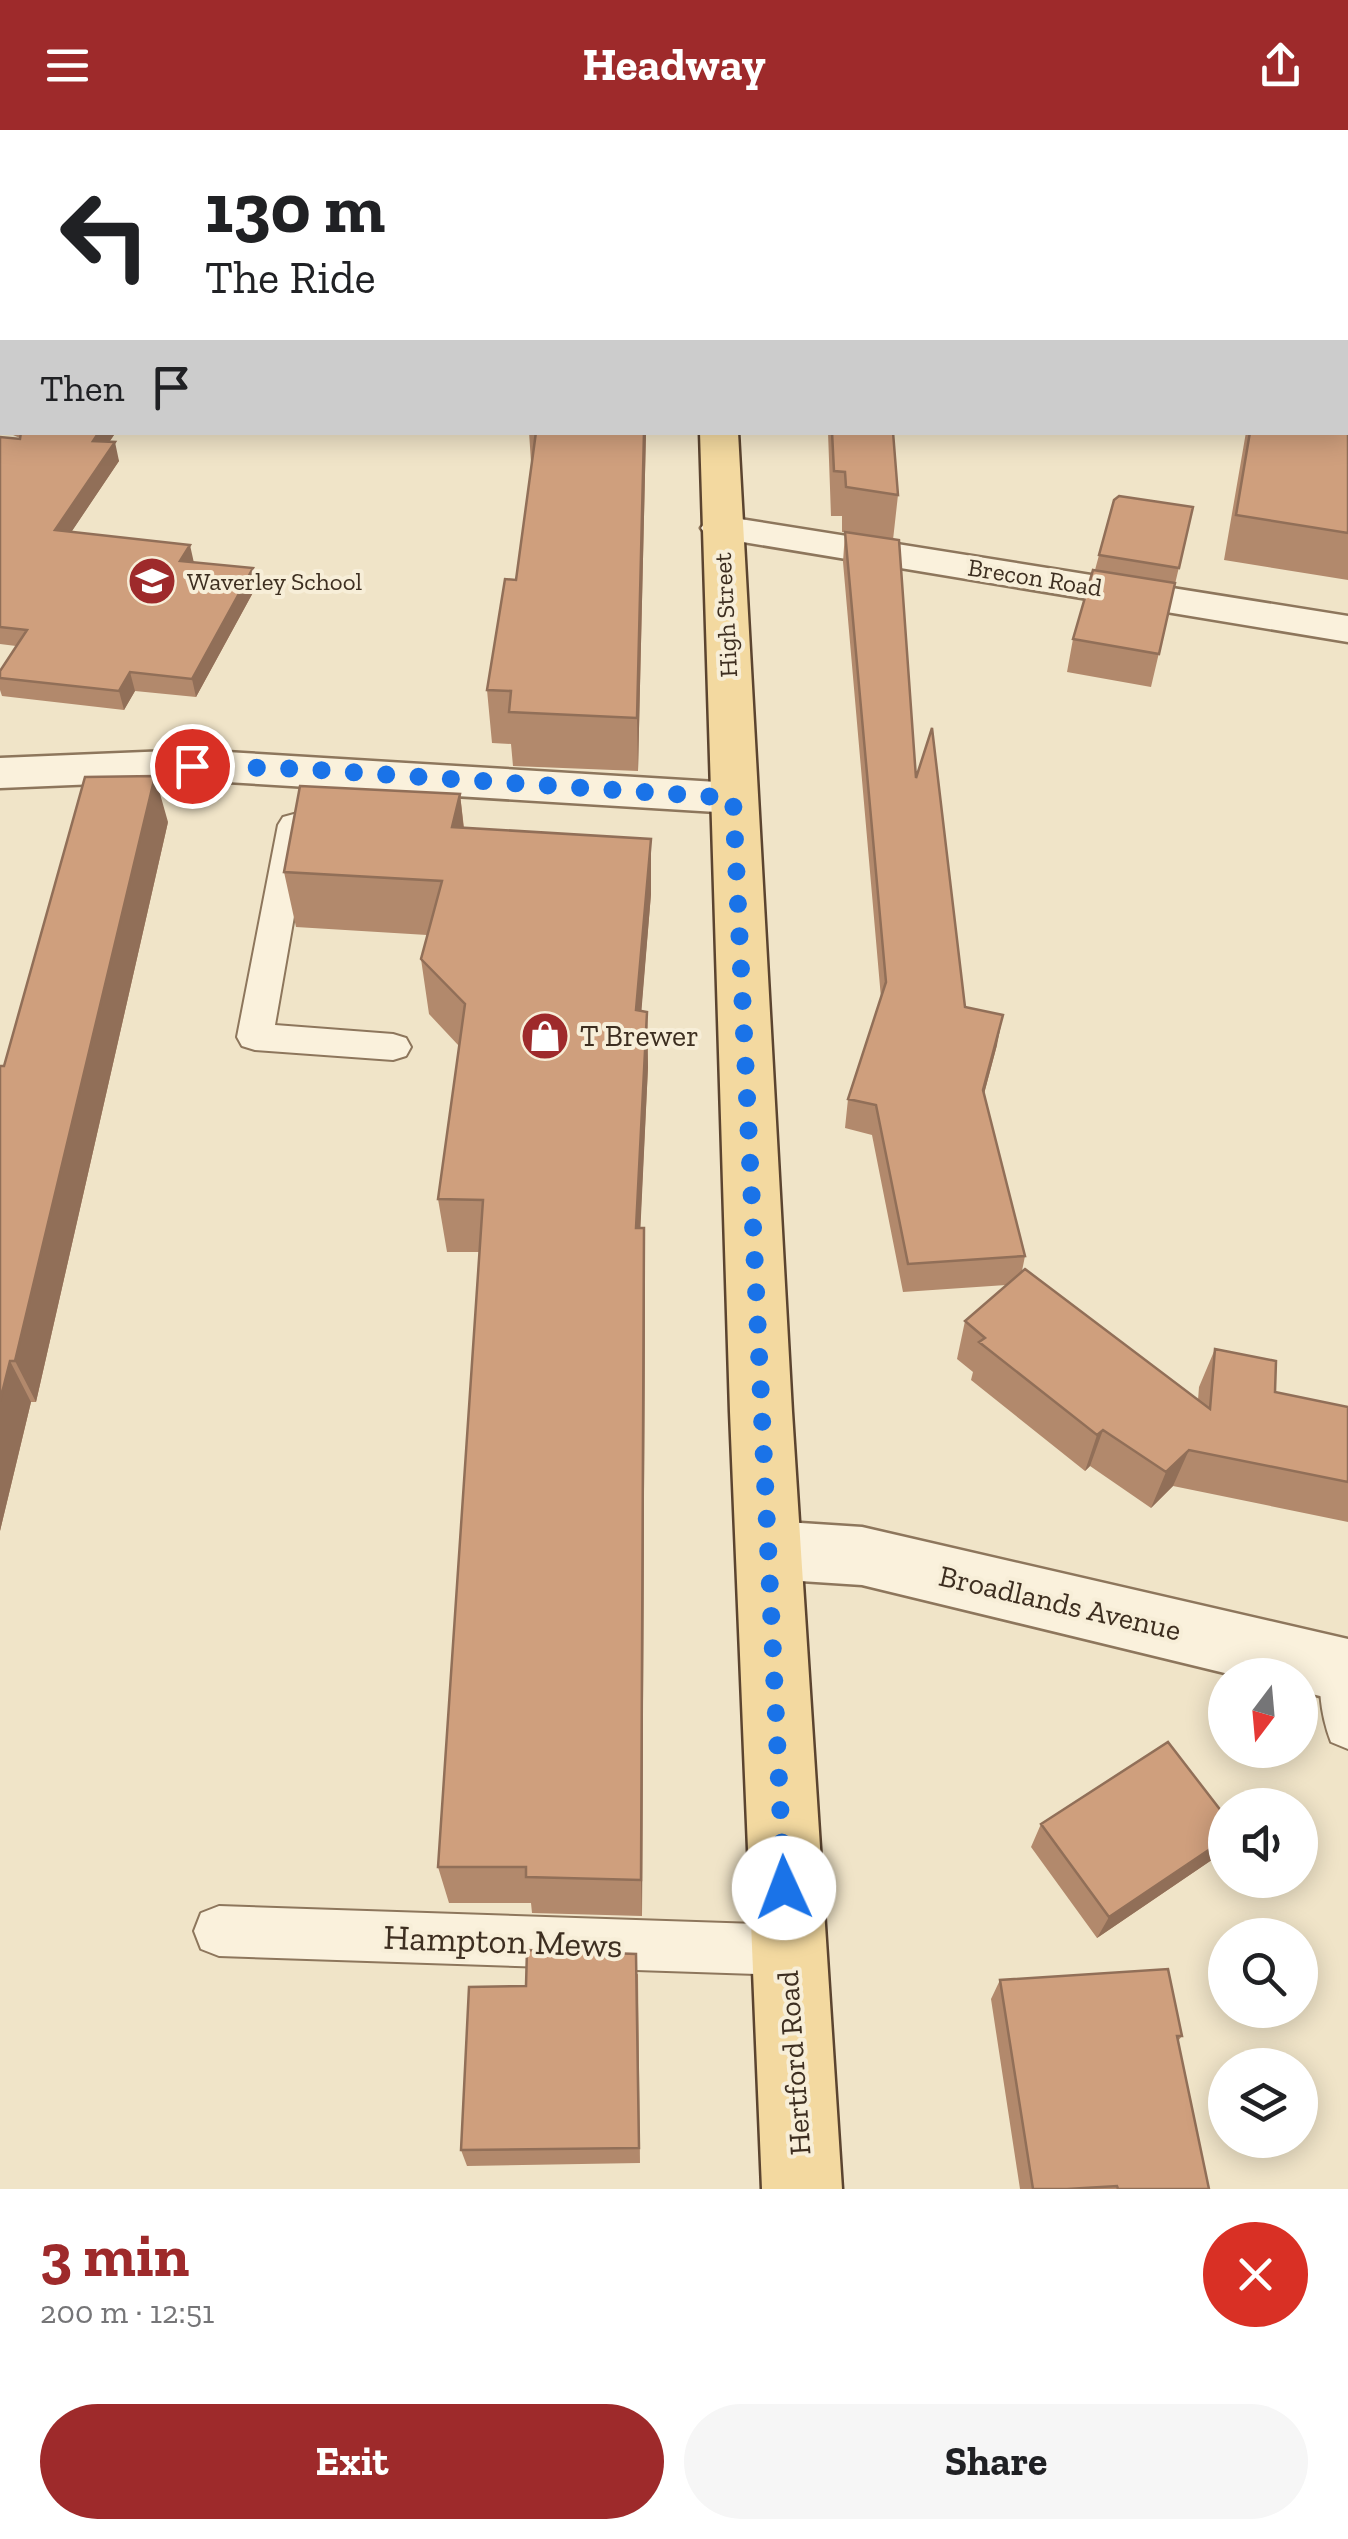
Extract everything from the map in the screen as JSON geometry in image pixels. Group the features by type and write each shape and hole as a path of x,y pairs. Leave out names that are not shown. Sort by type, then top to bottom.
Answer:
{"main road":[{"name":"High Street","path":"719,435 733,798"},
{"name":"Hertford Road","path":"733,798 787,1950 802,2189"}],"street":[{"name":"Brecon Road","path":"721,528 766,532 1348,629"},
{"path":"0,774 192,766 304,769 733,798"},
{"name":"Broadlands Avenue","path":"770,1550 862,1556 1346,1689"}],"lane":[{"path":"304,769 255,1037 393,1046"},
{"name":"Hampton Mews","path":"219,1932 787,1950"}],"building":[{"path":"21,435 97,435 93,441 115,442 55,530 190,545 180,561 253,568 192,679 130,672 119,691 0,678 0,671 27,630 0,627 0,437 20,439"},
{"path":"536,435 644,435 637,718 509,712 511,691 487,690 505,579 516,580"},
{"path":"832,435 893,435 898,495 846,487 845,472 834,471"},
{"path":"1249,435 1348,435 1348,533 1236,515"},
{"path":"1119,496 1193,507 1179,568 1099,555 1114,500"},
{"path":"845,532 899,540 916,778 932,728 965,1007 1003,1015 983,1090 1025,1256 908,1264 876,1105 848,1099 886,982"},
{"path":"1093,570 1175,583 1159,654 1073,639"},
{"path":"155,776 15,1361 10,1361 0,1401 0,1066 4,1066 85,777"},
{"path":"300,786 460,794 452,827 651,839 636,1010 647,1012 636,1228 644,1228 641,1880 526,1877 526,1867 438,1867 483,1200 438,1199 465,1004 421,959 442,881 284,872"},
{"path":"1025,1269 1210,1409 1215,1349 1276,1361 1275,1392 1348,1407 1348,1482 1189,1450 1166,1472 1103,1430 1097,1435 979,1342 985,1338 965,1321"},
{"path":"1168,1742 1208,1794 1208,1850 1109,1917 1041,1824"},
{"path":"527,1950 636,1954 639,2148 461,2150 469,1987 526,1986"},
{"path":"1168,1969 1182,2036 1177,2036 1209,2189 1033,2189 1000,1980"}],"place":[{"name":"Waverley School","path":"152,581"},
{"name":"T Brewer","path":"545,1036"}],"route":[{"path":"192,766 304,769 733,798 784,1888"}]}
